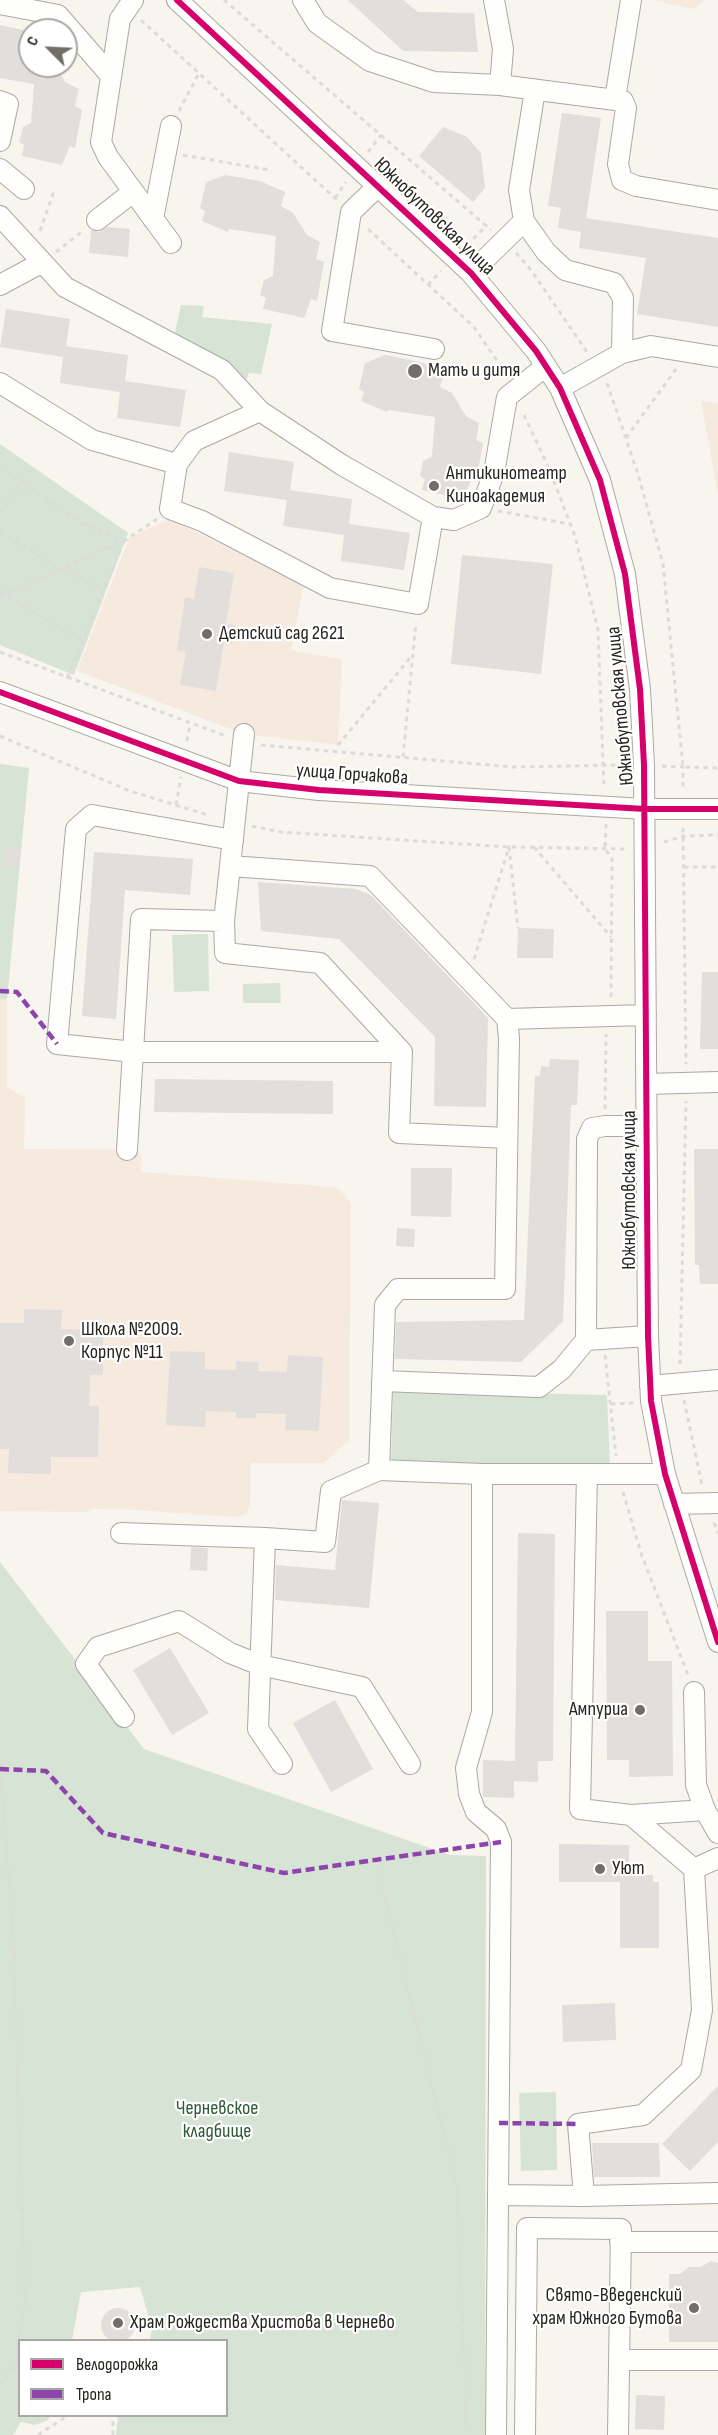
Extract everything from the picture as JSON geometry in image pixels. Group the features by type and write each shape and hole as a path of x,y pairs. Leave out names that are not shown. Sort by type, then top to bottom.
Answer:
{"street":[{"path":"133,0 120,19 101,142 108,157 171,243"},
{"name":"Южнобутовская улица","path":"177,0 471,273 546,366 560,388 600,480 625,574 640,689 646,848 646,1126 650,1386 664,1474 718,1642"},
{"path":"303,0 318,23 370,61 434,82 500,85 623,100 626,108 618,164 622,180 636,186 718,200"},
{"path":"494,0 503,49 500,85"},
{"path":"615,99 631,0"},
{"path":"0,4 58,15 111,76"},
{"path":"535,90 519,190 524,221 546,252 565,270 614,283 623,298 622,353"},
{"path":"0,101 9,104 0,141"},
{"path":"153,219 171,126"},
{"path":"0,169 24,189"},
{"path":"378,186 351,212 332,332 434,349"},
{"path":"97,219 134,192"},
{"path":"0,216 65,287 222,370 260,411 342,465 433,517 453,520 481,508 494,473 507,397 546,366"},
{"path":"471,273 524,221"},
{"path":"0,285 37,258"},
{"path":"560,388 622,353 651,346 718,357"},
{"path":"0,383 92,440 177,464"},
{"path":"260,411 194,441 177,464 170,509 202,521 330,588 418,604 433,517"},
{"name":"улица Горчакова","path":"0,692 239,781 319,790 645,809 718,809"},
{"path":"244,739 224,921 225,953 320,963 402,1052 399,1134 507,1138"},
{"path":"234,832 92,815 76,829 57,1044 134,1052 402,1052"},
{"path":"230,866 370,876 507,1018 504,1289 398,1289 385,1305 379,1470"},
{"path":"127,1150 141,919 224,921"},
{"path":"507,1018 646,1015"},
{"path":"646,1084 718,1083"},
{"path":"382,1381 539,1387 562,1369 586,1340 587,1139 592,1128 646,1126"},
{"path":"586,1340 648,1336"},
{"path":"650,1386 718,1380"},
{"path":"121,1533 325,1542 331,1491 379,1470 482,1474 664,1474"},
{"path":"482,1474 482,1712 466,1768 469,1794 476,1812 496,1829 501,1842 496,2435"},
{"path":"587,1474 580,1809 631,1815 705,1810"},
{"path":"674,1504 714,1506"},
{"path":"265,1538 258,1729 282,1764"},
{"path":"124,1717 86,1664 98,1647 179,1621 230,1653 260,1665 362,1687 410,1764"},
{"path":"694,1692 696,1785 705,1810 718,1833"},
{"path":"584,2196 578,2124 643,2115 691,2070 702,2010 694,1869 631,1815"},
{"path":"694,1869 718,1858"},
{"path":"498,2195 718,2193"},
{"path":"525,2435 527,2228 621,2229 618,2435"},
{"path":"620,2242 718,2242"},
{"path":"619,2360 718,2360"}],"path":[{"path":"171,126 199,73"},
{"path":"166,152 270,170"},
{"path":"37,258 54,191"},
{"path":"37,258 97,219"},
{"path":"626,438 680,363"},
{"path":"0,466 81,523 124,542"},
{"path":"0,513 22,480"},
{"path":"481,508 570,524"},
{"path":"1,594 124,542 170,509"},
{"path":"0,531 58,569 69,571 105,591"},
{"path":"67,678 85,640 124,542"},
{"path":"1,594 85,640"},
{"path":"403,757 418,604"},
{"path":"0,652 67,678 244,739 512,767 603,765"},
{"path":"338,745 411,657"},
{"path":"0,736 234,832 281,832 534,848 646,848 684,836 718,835"},
{"path":"683,767 686,1083 681,1384 714,1506 718,1533"},
{"path":"509,847 518,928"},
{"path":"468,978 509,847"},
{"path":"534,848 611,937"},
{"path":"684,867 718,867"},
{"path":"0,1758 13,1936 25,2298 19,2339"},
{"path":"376,1861 457,2187 467,2435"},
{"path":"0,2385 16,2362 18,2348"},
{"path":"38,2435 64,2417"},
{"path":"113,2417 113,2435"}],"shaded area":[{"path":"651,0 705,0 694,9"},
{"path":"701,401 718,403 718,495"},
{"path":"169,519 304,585 291,650 342,659 338,745 244,734 77,671 129,538"},
{"path":"0,999 7,999 7,1087 25,1098 24,1149 135,1150 141,1155 141,1172 333,1187 339,1189 351,1203 349,1440 324,1463 251,1463 250,1506 246,1514 236,1517 93,1509 86,1512 0,1511"}],"green space":[{"path":"181,305 204,306 202,317 272,324 261,374 249,373 246,381 175,332"},
{"path":"0,444 128,533 74,675 0,645"},
{"path":"0,764 29,768 7,999 0,999"},
{"path":"208,934 209,991 174,992 172,935"},
{"path":"280,983 281,1003 243,1003 243,984"},
{"path":"393,1390 607,1395 610,1466 391,1464"},
{"name":"Черневское кладбище","path":"0,1562 144,1749 450,1855 486,1856 485,2435 116,2435 118,2417 228,2417 228,2339 150,2339 152,2328 140,2287 81,2292 72,2339 18,2339 18,2417 50,2417 48,2420 35,2425 21,2422 13,2435 0,2435"},
{"path":"556,2092 557,2170 521,2171 519,2093"}],"building":[{"path":"348,0 403,0 418,12 474,13 478,52 403,51"},
{"path":"0,25 18,29 18,78 63,78 65,82 79,89 75,106 82,110 75,148 70,146 62,165 22,156 24,145 19,142 23,127 31,123 34,84 0,78"},
{"path":"562,113 601,118 586,218 718,238 718,327 637,314 646,258 579,248 581,232 558,228 561,208 548,206"},
{"path":"443,127 467,137 481,153 485,188 473,202 419,156"},
{"path":"226,175 260,181 285,192 281,206 293,213 307,235 320,242 316,259 324,262 317,301 311,299 304,318 263,309 266,298 260,295 264,280 273,276 276,236 229,229 228,232 202,221 205,211 200,208 206,182"},
{"path":"107,227 130,229 128,257 89,253 91,230 99,232"},
{"path":"6,309 70,319 66,346 128,355 125,381 186,390 180,427 117,418 120,392 60,383 63,357 0,347"},
{"path":"385,355 420,362 444,372 440,387 452,393 466,416 479,423 476,440 483,443 476,482 471,480 463,499 422,490 425,479 420,476 423,461 432,457 435,417 388,410 387,412 361,401 364,392 359,389 365,363"},
{"path":"229,452 294,462 290,490 352,499 349,524 410,533 404,570 341,561 344,535 283,526 287,500 224,491"},
{"path":"462,555 553,564 541,674 451,664"},
{"name":"Детский сад 2621","path":"199,567 234,573 226,624 235,625 232,644 224,643 216,691 180,685 186,652 177,650 185,597 194,599"},
{"path":"4,847 20,848 20,867 4,866"},
{"path":"94,852 193,859 190,895 125,890 116,1019 82,1016"},
{"path":"258,882 356,889 371,895 488,1018 486,1107 434,1106 435,1037 339,939 261,931"},
{"path":"518,928 554,929 553,958 517,958"},
{"path":"702,972 718,972 718,1049 700,1049"},
{"path":"550,1059 579,1060 577,1105 571,1105 563,1321 521,1362 395,1359 396,1322 524,1320 535,1076 540,1076 541,1066 549,1067"},
{"path":"155,1079 333,1081 333,1114 154,1112"},
{"path":"694,1149 718,1149 718,1284 700,1284 699,1265 695,1265"},
{"path":"411,1168 452,1168 451,1217 411,1216"},
{"path":"397,1228 415,1229 414,1247 396,1246"},
{"path":"24,1309 62,1310 61,1329 103,1330 103,1375 90,1375 89,1406 99,1406 98,1457 51,1457 51,1474 8,1473 9,1449 0,1449 0,1323 24,1323"},
{"path":"170,1351 205,1352 205,1369 236,1370 236,1361 259,1362 258,1371 287,1372 288,1355 323,1357 319,1431 285,1430 286,1414 256,1413 256,1418 236,1418 236,1412 206,1411 205,1427 166,1425"},
{"path":"342,1500 379,1503 369,1608 275,1600 276,1565 335,1570"},
{"path":"518,1533 555,1534 553,1761 538,1761 538,1782 514,1781 514,1798 483,1797 483,1760 515,1761"},
{"path":"191,1547 208,1548 207,1571 190,1570"},
{"name":"Ампуриа","path":"606,1611 648,1611 648,1661 672,1661 673,1776 629,1777 629,1760 607,1760"},
{"path":"170,1648 209,1713 172,1735 133,1670"},
{"path":"335,1700 373,1769 331,1792 293,1723"},
{"path":"559,1844 629,1845 629,1864 640,1875 653,1875 653,1882 659,1882 659,1948 620,1948 620,1882 559,1882"},
{"path":"615,2003 616,2040 563,2042 562,2005"},
{"path":"718,2086 718,2142 690,2171 662,2144"},
{"path":"592,2143 659,2143 660,2177 594,2177"},
{"name":"Свято-Введенский храм Южного Бутова","path":"711,2261 718,2263 718,2342 669,2342 669,2274 680,2274 689,2267 701,2267"},
{"name":"Храм Рождества Христова в Чернево","path":"111,2309 125,2309 134,2318 134,2332 128,2339 108,2339 102,2332 102,2318"},
{"path":"636,2395 665,2396 664,2430 635,2429"}],"marked path":[{"path":"0,991 17,992 57,1044"},
{"path":"0,1769 46,1771 103,1833 284,1873 501,1842"},
{"path":"499,2123 578,2124"}],"cycle path":[{"path":"177,0 471,273 536,351 560,388 600,480 625,574 640,689 644,765 648,1336 651,1401 665,1474 718,1642"},
{"path":"0,692 239,781 319,790 645,809 718,809"}],"place":[{"name":"Мать и дитя","path":"415,371"},
{"name":"Антикинотеатр Киноакадемия","path":"434,486"},
{"name":"Детский сад 2621","path":"207,634"},
{"name":"Школа №2009. Корпус №11","path":"69,1341"},
{"name":"Ампуриа","path":"640,1710"},
{"name":"Уют","path":"600,1869"},
{"name":"Свято-Введенский храм Южного Бутова","path":"694,2308"},
{"name":"Храм Рождества Христова в Чернево","path":"118,2323"}]}
